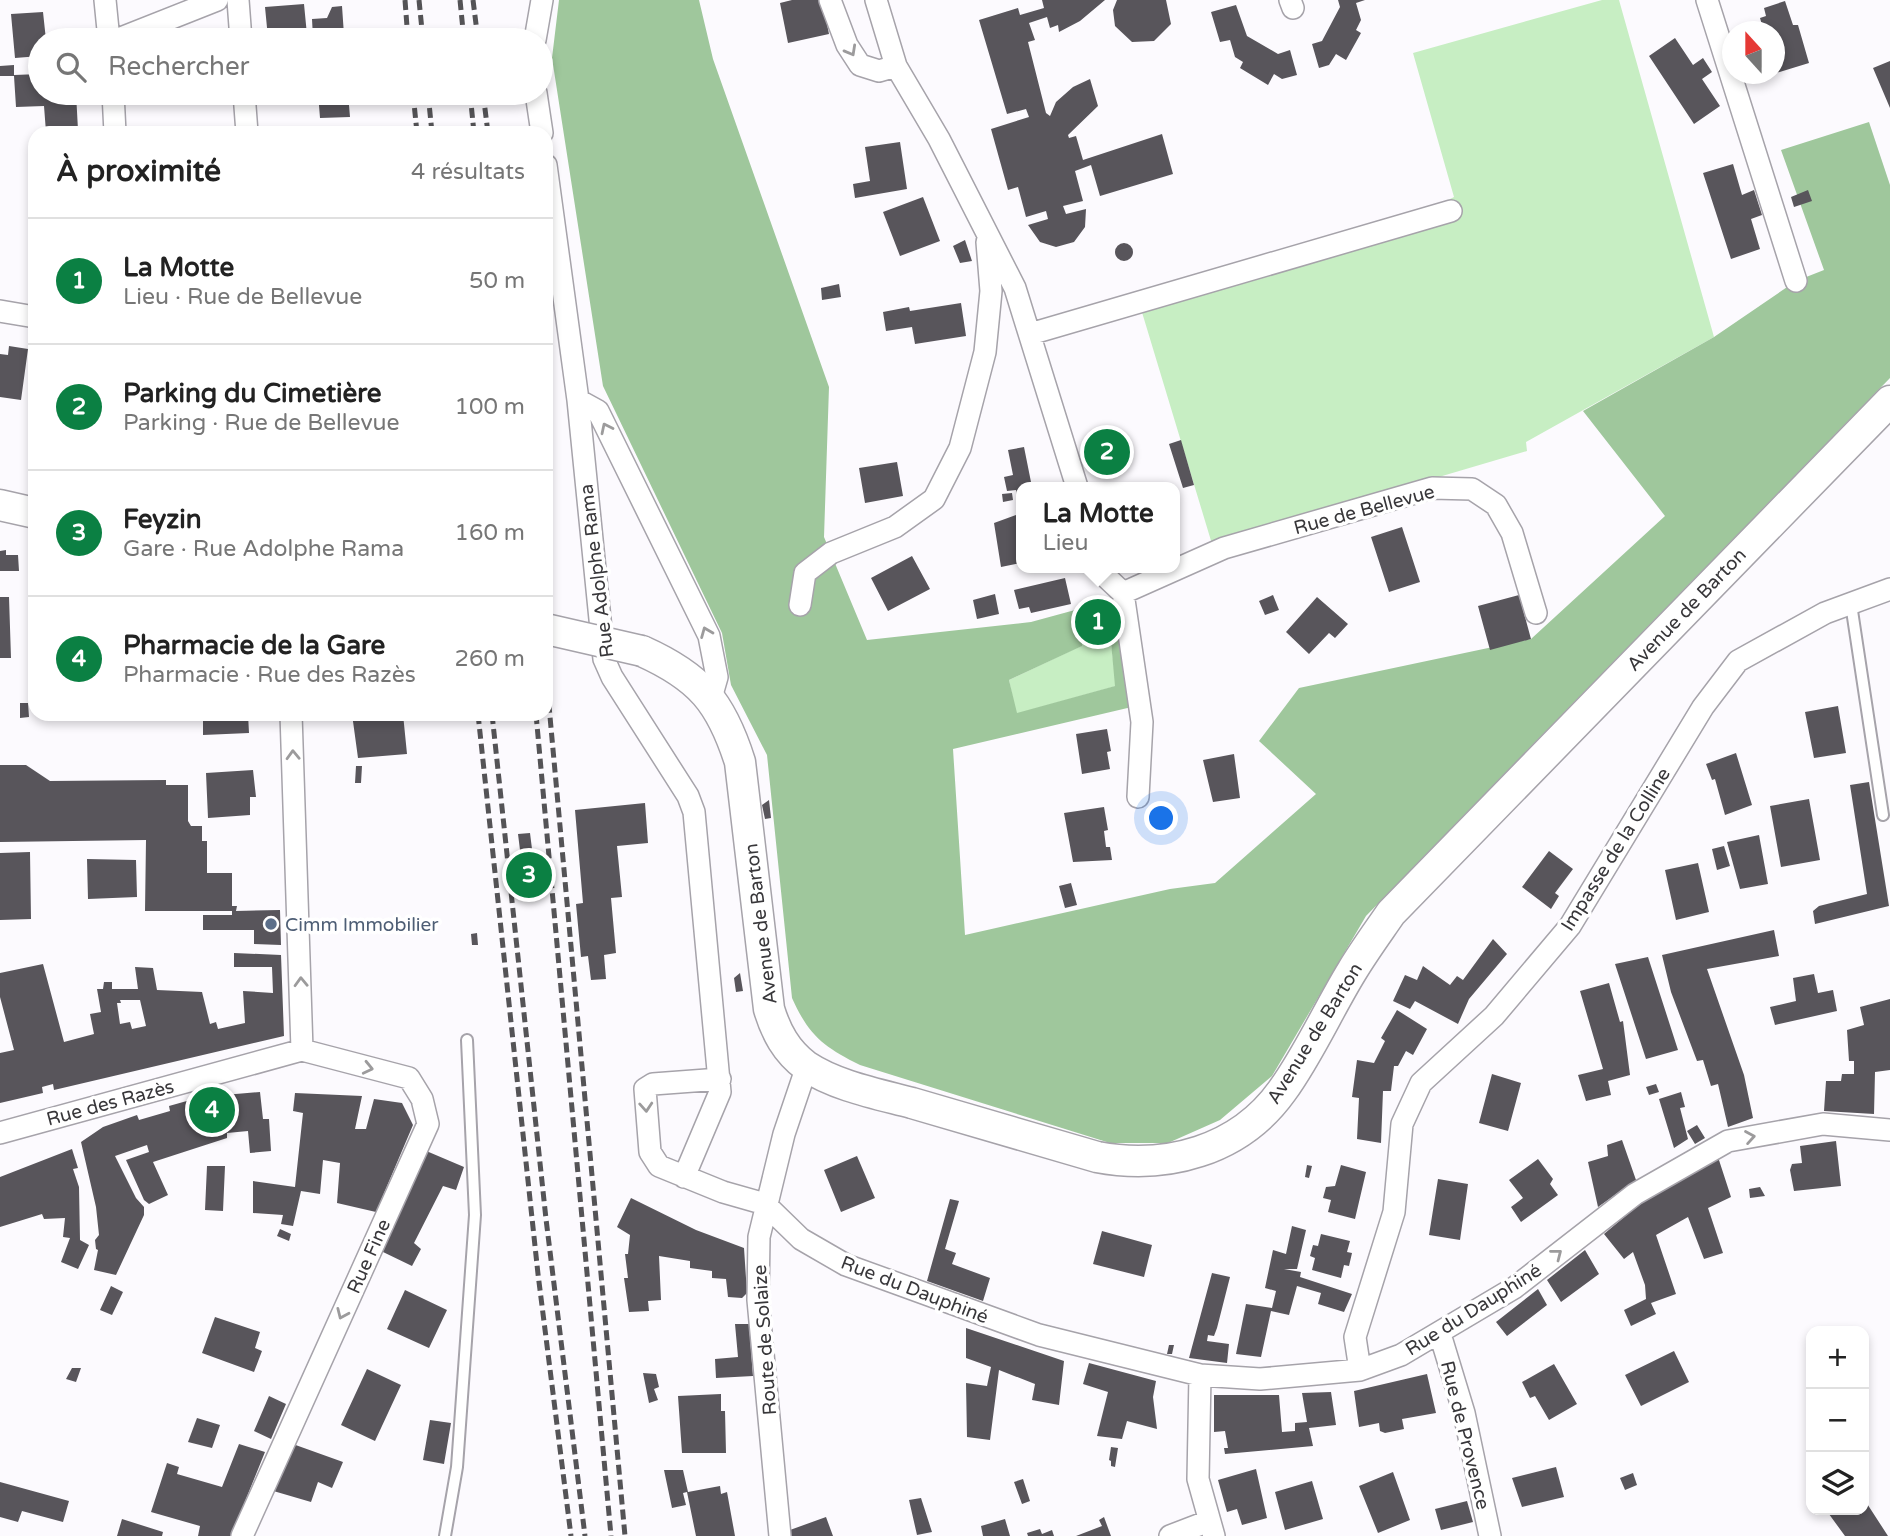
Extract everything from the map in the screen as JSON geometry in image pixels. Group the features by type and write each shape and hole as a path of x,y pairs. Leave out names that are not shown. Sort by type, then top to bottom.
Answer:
{"street":[{"path":"106,0 109,28"},
{"path":"146,28 217,0"},
{"path":"238,0 240,28"},
{"path":"537,28 542,0"},
{"path":"830,0 847,45 860,65 879,71 896,66"},
{"path":"876,0 896,66 939,139 1015,288 1075,482"},
{"path":"1707,0 1796,281"},
{"path":"114,105 115,126"},
{"path":"245,105 246,126"},
{"path":"538,105 541,126"},
{"path":"1030,334 1451,211"},
{"name":"Rue Adolphe Rama","path":"553,216 578,400 604,659 612,677 688,796 694,812 720,1092 684,1177"},
{"path":"800,605 805,573 831,553 895,527 934,499 960,448 985,352 991,291 986,232"},
{"path":"0,311 28,316"},
{"path":"578,400 598,411 709,636 717,677 711,698"},
{"name":"Avenue de Barton","path":"553,631 642,652 675,666 711,698 728,724 740,762 769,1009 777,1033 807,1066 837,1081 1097,1157 1128,1163 1164,1162 1201,1153 1260,1117 1282,1092 1352,971 1391,913 1890,401"},
{"name":"Rue de Bellevue","path":"1180,568 1224,548 1432,488 1472,489 1496,505 1512,533 1536,613"},
{"path":"0,505 28,511"},
{"path":"1104,573 1123,593 1142,722 1138,797"},
{"name":"Rue de Bellevue","path":"1123,593 1168,573"},
{"name":"Impasse de la Colline","path":"1360,1370 1355,1337 1394,1212 1402,1124 1421,1083 1494,1016 1570,926 1703,707 1738,661 1825,614 1890,589"},
{"path":"291,721 302,1050"},
{"name":"Rue des Razès","path":"0,1133 302,1050"},
{"name":"Rue Fine","path":"242,1536 428,1124 422,1099 409,1078 302,1050"},
{"name":"Route de Solaize","path":"780,1536 758,1300 759,1237 765,1204 807,1066"},
{"path":"720,1079 653,1084 645,1088 653,1161 659,1167 723,1192 765,1204"},
{"name":"Rue du Dauphiné","path":"765,1204 801,1239 857,1269 1039,1335 1200,1376 1260,1379 1360,1370 1401,1355 1514,1288 1636,1194 1728,1141 1823,1124 1890,1130"},
{"name":"Rue de Provence","path":"1440,1334 1464,1413 1490,1536"},
{"path":"1170,1536 1212,1529 1198,1479 1200,1376"}],"lane":[{"path":"1851,604 1883,815"},
{"path":"445,1536 457,1467 475,1215 467,1040"}],"green space":[{"path":"559,0 699,0 713,59 829,387 824,537 867,640 1031,622 1086,607 1082,646 1009,680 1017,713 1115,686 1111,642 1124,627 1136,706 953,749 965,935 1170,889 1215,883 1316,794 1259,741 1299,688 1531,639 1665,516 1583,411 1714,337 1796,281 1824,270 1781,150 1869,122 1890,185 1890,378 1366,916 1272,1076 1220,1120 1168,1143 1110,1143 860,1065 827,1046 811,1031 798,1011 792,998 767,755 731,685 722,633 603,386 553,64"},
{"path":"1602,0 1619,0 1714,337 1526,442 1527,451 1212,544 1141,309 1452,218 1448,200 1454,197 1413,53"},
{"path":"1106,600 1124,627 1111,642 1116,686 1016,714 1009,680 1081,646 1086,607"}],"building":[{"path":"792,0 822,0 829,34 788,43 780,3"},
{"path":"1042,0 1105,0 1080,21 1059,32 1058,25 1050,28 1047,17 1029,23 1035,40 1028,42 1046,113 1050,116 1056,102 1073,87 1090,79 1098,106 1068,135 1069,138 1076,136 1083,160 1162,134 1173,174 1100,196 1091,165 1075,171 1083,201 1063,206 1066,214 1086,209 1085,227 1074,242 1056,247 1040,242 1028,225 1048,219 1046,211 1026,217 1018,187 1008,190 991,129 1029,117 1026,109 1007,114 979,20 1018,8 1020,15 1044,8"},
{"path":"1117,0 1166,0 1171,24 1154,41 1132,42 1115,26 1113,10"},
{"path":"1338,0 1365,0 1356,3 1361,20 1356,30 1361,33 1346,60 1336,54 1329,65 1319,68 1312,44 1322,41 1340,7"},
{"path":"1785,1 1793,25 1798,25 1809,63 1785,70 1785,21 1761,21 1760,18 1766,16 1764,8"},
{"path":"304,4 306,28 267,28 265,7"},
{"path":"1236,5 1247,36 1278,54 1290,50 1297,75 1282,79 1274,74 1268,85 1240,68 1243,62 1235,57 1230,40 1220,42 1211,12"},
{"path":"342,6 344,28 312,28 312,19 327,18 332,7"},
{"path":"43,12 45,28 28,28 28,57 15,58 11,14"},
{"path":"1675,38 1693,65 1703,58 1712,72 1702,79 1720,106 1694,124 1649,56"},
{"path":"1890,61 1890,108 1873,68"},
{"path":"14,65 14,75 28,74 28,105 77,105 78,126 46,126 44,106 16,107 14,76 0,76 0,66"},
{"path":"319,105 349,105 350,117 320,118"},
{"path":"900,142 907,189 855,198 853,184 870,181 865,147"},
{"path":"1733,164 1742,195 1754,190 1762,215 1751,219 1760,249 1731,259 1703,173"},
{"path":"1808,190 1812,201 1794,207 1791,197"},
{"path":"923,197 940,241 900,256 883,212"},
{"path":"965,240 972,261 960,263 953,246"},
{"path":"1120,243 1128,243 1133,252 1131,259 1120,261 1115,256 1115,248"},
{"path":"839,284 841,297 822,300 821,288"},
{"path":"961,303 966,336 915,344 912,327 886,331 883,312 909,307 910,311"},
{"path":"9,346 28,349 21,400 0,397 0,354 8,355"},
{"path":"1181,440 1194,485 1183,488 1169,444"},
{"path":"1024,447 1031,482 1016,482 1016,490 1007,491 1004,477 1013,475 1008,450"},
{"path":"897,462 903,496 865,503 859,468"},
{"path":"1012,493 1013,500 1003,502 1002,494"},
{"path":"1016,515 1016,564 1001,567 994,523"},
{"path":"1402,527 1420,582 1389,592 1371,537"},
{"path":"6,550 6,555 18,555 19,571 0,571 0,551"},
{"path":"912,556 930,589 888,611 871,578"},
{"path":"1065,578 1071,604 1031,613 1029,607 1019,609 1014,590"},
{"path":"995,594 999,614 977,619 973,600"},
{"path":"1273,595 1279,610 1265,615 1259,601"},
{"path":"1519,595 1531,639 1490,650 1478,606"},
{"path":"0,597 9,597 11,658 0,658"},
{"path":"1317,597 1348,624 1335,638 1329,633 1309,654 1286,632"},
{"path":"20,703 28,703 28,717 20,718"},
{"path":"1838,706 1846,753 1814,758 1805,712"},
{"path":"203,721 248,721 249,733 203,735"},
{"path":"353,721 404,721 407,754 358,758"},
{"path":"1107,729 1111,751 1107,752 1110,769 1082,774 1076,734"},
{"path":"1736,753 1752,805 1725,815 1715,779 1712,780 1706,764"},
{"path":"1234,754 1240,798 1213,802 1203,760"},
{"path":"0,765 26,765 50,781 166,780 166,785 188,785 188,821 191,826 202,826 202,841 207,841 207,873 232,873 232,906 237,906 236,911 280,910 281,945 254,944 254,930 203,930 203,915 232,915 232,911 145,911 146,840 0,842"},
{"path":"356,766 362,766 361,783 355,783"},
{"path":"253,770 256,797 250,797 250,815 208,818 206,773"},
{"path":"1869,782 1889,906 1815,924 1813,911 1819,906 1867,894 1850,785"},
{"path":"1809,799 1820,860 1781,867 1770,806"},
{"path":"769,800 771,818 765,819 762,805"},
{"path":"645,803 648,843 617,846 622,897 611,898 616,953 604,955 606,979 591,980 588,956 581,957 576,904 583,903 575,810"},
{"path":"1104,807 1108,830 1104,831 1106,847 1110,847 1112,860 1073,862 1064,813"},
{"path":"530,833 532,849 520,850 518,834"},
{"path":"1759,835 1768,884 1740,889 1727,842"},
{"path":"1724,846 1730,866 1717,870 1712,849"},
{"path":"1549,851 1573,869 1555,893 1559,896 1551,909 1522,887"},
{"path":"30,852 31,919 0,920 0,853"},
{"path":"87,859 136,860 137,897 88,899"},
{"path":"1698,863 1709,912 1676,920 1665,870"},
{"path":"1071,883 1077,905 1065,908 1059,886"},
{"path":"1774,930 1779,956 1707,969 1744,1075 1753,1118 1728,1127 1718,1084 1711,1086 1703,1060 1697,1061 1671,992 1662,955"},
{"path":"477,933 478,945 472,945 471,934"},
{"path":"1493,939 1507,954 1469,999 1458,1024 1415,1001 1410,1009 1393,1001 1405,975 1417,980 1423,966 1450,985 1457,976 1463,980"},
{"path":"234,953 281,955 284,1036 54,1090 53,1084 42,1087 43,1093 0,1103 0,1053 14,1050 0,997 0,973 43,964 64,1042 94,1034 90,1014 101,1012 97,989 103,989 104,982 112,982 112,989 138,989 135,967 153,968 157,990 202,992 210,1024 216,1022 218,1029 245,1023 243,991 273,993 272,967 234,967","holes":["120,1000 140,1000 146,1026 132,1029 130,1022 120,1024 117,1003 121,1003"]},
{"path":"1648,957 1678,1050 1646,1059 1615,964"},
{"path":"740,973 743,991 736,992 734,978"},
{"path":"1814,974 1818,993 1833,990 1837,1011 1775,1025 1770,1007 1796,1001 1793,978"},
{"path":"1609,983 1620,1022 1623,1021 1630,1075 1608,1081 1611,1095 1586,1101 1578,1075 1603,1069 1580,991"},
{"path":"1890,999 1890,1070 1875,1072 1874,1114 1824,1111 1826,1081 1841,1081 1842,1074 1854,1074 1854,1061 1849,1061 1847,1030 1864,1025 1860,1007"},
{"path":"1397,1010 1427,1029 1413,1055 1406,1051 1398,1066 1394,1066 1391,1091 1383,1091 1381,1143 1357,1139 1359,1098 1352,1097 1357,1060 1374,1063 1385,1041 1381,1038"},
{"path":"1492,1074 1521,1083 1508,1131 1479,1123"},
{"path":"1656,1084 1659,1092 1649,1095 1646,1087"},
{"path":"260,1092 263,1119 269,1119 271,1151 250,1153 248,1131 227,1133 227,1138 153,1162 168,1195 149,1204 144,1200 126,1160 149,1152 147,1145 115,1156 136,1198 144,1207 144,1215 116,1275 94,1270 98,1250 95,1240 99,1235 96,1207 81,1142 103,1127 137,1115 139,1120 170,1111 169,1106 201,1097 202,1101 224,1098 224,1095"},
{"path":"1681,1092 1685,1107 1680,1108 1688,1139 1674,1148 1659,1099"},
{"path":"295,1093 362,1096 355,1129 366,1129 374,1099 402,1103 413,1125 376,1212 337,1203 340,1163 323,1160 320,1194 301,1191 293,1226 281,1224 283,1215 253,1213 253,1181 295,1187 303,1113 293,1111"},
{"path":"1697,1125 1705,1138 1695,1144 1687,1131"},
{"path":"1622,1140 1636,1180 1598,1207 1588,1162 1608,1156 1607,1145"},
{"path":"1836,1141 1841,1186 1794,1191 1790,1170 1792,1164 1802,1163 1800,1146"},
{"path":"72,1149 78,1168 73,1169 79,1187 80,1240 89,1245 78,1269 61,1262 70,1238 63,1237 65,1218 44,1219 42,1214 0,1227 0,1177"},
{"path":"424,1150 464,1167 456,1190 443,1186 414,1243 421,1249 412,1266 383,1252 379,1245"},
{"path":"857,1156 875,1198 841,1212 824,1170"},
{"path":"1718,1157 1731,1197 1708,1208 1723,1253 1704,1259 1688,1217 1656,1235 1676,1294 1651,1303 1656,1314 1631,1326 1624,1310 1646,1299 1645,1285 1633,1252 1624,1259 1604,1234 1642,1202"},
{"path":"1538,1159 1553,1179 1550,1184 1558,1195 1521,1222 1511,1207 1523,1198 1509,1180"},
{"path":"1307,1165 1312,1166 1309,1178 1305,1177"},
{"path":"1341,1165 1366,1172 1355,1219 1328,1212 1331,1200 1323,1198 1326,1187 1335,1186"},
{"path":"207,1166 225,1166 223,1211 205,1210"},
{"path":"1438,1179 1468,1184 1460,1240 1429,1235"},
{"path":"1760,1187 1765,1196 1750,1198 1749,1189"},
{"path":"631,1198 696,1230 744,1248 747,1293 742,1298 728,1297 726,1279 712,1278 712,1271 690,1268 690,1261 659,1256 661,1300 648,1301 649,1311 629,1312 624,1278 628,1278 625,1254 628,1254 630,1235 617,1227"},
{"path":"950,1199 959,1201 945,1249 956,1253 952,1264 990,1278 983,1301 927,1281"},
{"path":"1292,1226 1306,1230 1297,1269 1284,1269 1301,1272 1300,1277 1352,1294 1344,1312 1318,1304 1321,1293 1297,1286 1289,1315 1271,1311 1261,1357 1236,1354 1246,1304 1272,1308 1276,1291 1265,1288 1273,1250 1286,1254"},
{"path":"280,1229 291,1234 289,1241 277,1236"},
{"path":"1102,1231 1152,1245 1144,1277 1093,1264"},
{"path":"1321,1234 1350,1241 1347,1252 1352,1253 1349,1266 1344,1265 1341,1278 1312,1270 1315,1258 1310,1256 1313,1245 1318,1246"},
{"path":"1585,1250 1599,1274 1561,1302 1547,1280"},
{"path":"1212,1273 1230,1277 1217,1328 1214,1336 1208,1335 1207,1341 1229,1344 1227,1363 1189,1358"},
{"path":"111,1286 123,1292 112,1315 100,1310"},
{"path":"1538,1289 1547,1305 1507,1336 1496,1322"},
{"path":"405,1290 447,1310 429,1348 387,1329"},
{"path":"215,1317 260,1332 255,1348 262,1351 254,1372 202,1353"},
{"path":"735,1324 749,1324 753,1376 716,1378 715,1359 738,1357"},
{"path":"966,1328 1064,1361 1059,1405 1032,1400 1035,1384 999,1370 990,1440 967,1437 966,1383 987,1386 991,1367 966,1358"},
{"path":"1169,1345 1174,1345 1172,1354 1167,1354"},
{"path":"1674,1351 1689,1382 1641,1406 1625,1375"},
{"path":"1089,1363 1156,1381 1153,1397 1157,1429 1127,1421 1122,1439 1097,1436 1108,1392 1083,1384"},
{"path":"1554,1364 1577,1404 1549,1420 1535,1396 1530,1398 1522,1382"},
{"path":"72,1368 81,1368 76,1382 66,1379"},
{"path":"367,1369 401,1385 375,1441 341,1425"},
{"path":"643,1373 656,1374 659,1387 654,1389 658,1400 649,1403"},
{"path":"1427,1374 1436,1413 1402,1419 1404,1429 1385,1433 1380,1431 1379,1423 1359,1427 1354,1391"},
{"path":"1331,1392 1336,1425 1309,1428 1313,1446 1225,1454 1224,1448 1228,1448 1225,1431 1214,1432 1214,1395 1279,1395 1282,1432 1295,1431 1295,1423 1307,1422 1302,1393"},
{"path":"721,1394 721,1411 725,1411 726,1453 682,1453 678,1396"},
{"path":"269,1396 286,1404 271,1439 254,1431"},
{"path":"197,1418 220,1425 212,1448 188,1442"},
{"path":"430,1420 451,1423 444,1464 423,1460"},
{"path":"290,1443 343,1462 332,1488 318,1482 311,1502 270,1490"},
{"path":"239,1444 265,1452 231,1536 198,1536 200,1526 151,1512 167,1463 179,1467 177,1474 222,1487"},
{"path":"1111,1447 1118,1448 1115,1467 1111,1466 1109,1460"},
{"path":"1556,1467 1564,1497 1522,1507 1512,1478"},
{"path":"1256,1469 1267,1518 1242,1525 1237,1509 1227,1512 1218,1480"},
{"path":"664,1470 683,1470 688,1492 720,1486 721,1494 727,1492 735,1536 696,1536 687,1492 683,1493 686,1505 672,1508"},
{"path":"1393,1472 1410,1520 1378,1533 1359,1486"},
{"path":"1633,1473 1637,1485 1625,1490 1620,1478"},
{"path":"1023,1479 1030,1501 1022,1504 1014,1482"},
{"path":"1312,1481 1323,1519 1285,1530 1275,1492"},
{"path":"0,1482 69,1501 63,1522 22,1511 18,1522 0,1517"},
{"path":"921,1498 932,1532 917,1535 909,1500"},
{"path":"1467,1501 1473,1522 1441,1530 1435,1509"},
{"path":"1869,1507 1888,1536 1845,1536 1830,1515 1869,1515"},
{"path":"826,1517 833,1536 791,1536 790,1530"},
{"path":"1104,1517 1111,1536 1076,1536 1102,1526 1099,1520"},
{"path":"122,1519 163,1532 162,1536 117,1536"},
{"path":"1005,1519 1010,1536 983,1536 981,1526"},
{"path":"1040,1529 1042,1534 1052,1530 1054,1536 1028,1536 1027,1533"}],"railway":[{"path":"405,0 407,28"},
{"path":"419,0 422,28"},
{"path":"460,0 463,28"},
{"path":"473,0 476,28"},
{"path":"414,105 416,126"},
{"path":"429,105 431,126"},
{"path":"471,105 473,126"},
{"path":"484,105 487,126"},
{"path":"479,721 538,1274 571,1536"},
{"path":"493,721 546,1219 585,1536"},
{"path":"537,721 611,1536"},
{"path":"550,721 625,1536"}],"place":[{"name":"Parking du Cimetière","path":"1107,452"},
{"name":"La Motte","path":"1098,622"},
{"name":"Feyzin","path":"529,875"},
{"name":"Cimm Immobilier","path":"271,924"},
{"name":"Pharmacie de la Gare","path":"212,1110"}]}
